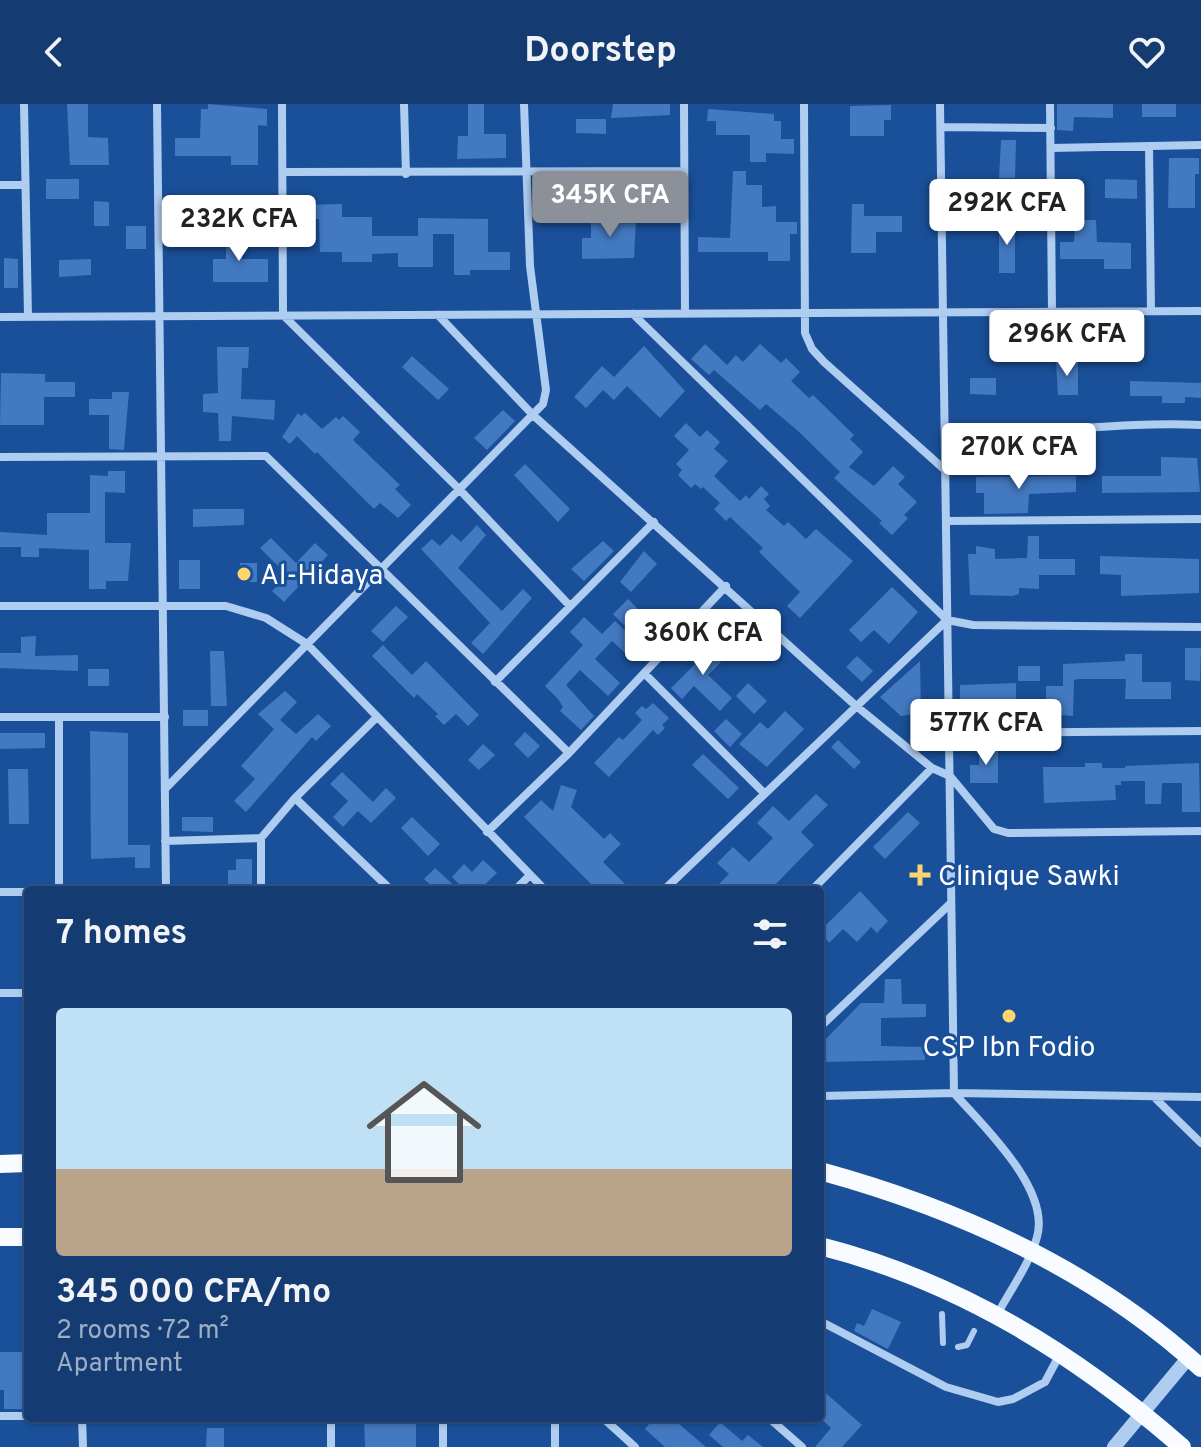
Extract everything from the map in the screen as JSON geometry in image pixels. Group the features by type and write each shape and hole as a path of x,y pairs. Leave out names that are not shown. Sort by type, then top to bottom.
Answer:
{"main road":[{"path":"0,1164 24,1163"},
{"path":"824,1172 907,1197 1031,1252 1114,1299 1195,1362"},
{"path":"0,1237 24,1237"},
{"path":"824,1247 924,1279 998,1313 1142,1412 1182,1447"}],"street":[{"path":"24,104 28,317"},
{"path":"157,104 157,316 166,886"},
{"path":"282,104 283,315 458,488 570,606"},
{"path":"404,104 406,174"},
{"path":"165,789 543,404 546,390 530,266 524,172 524,104"},
{"path":"684,104 685,313"},
{"path":"804,104 805,333 812,349 945,470"},
{"path":"940,104 954,1093 1022,1171 1038,1223 1038,1236 1031,1252 998,1313"},
{"path":"1050,104 1052,312"},
{"path":"941,127 1051,128"},
{"path":"1051,148 1201,145"},
{"path":"1149,146 1151,311"},
{"path":"284,172 684,171"},
{"path":"0,185 25,185"},
{"path":"0,317 1201,311"},
{"path":"633,314 947,620 973,625 1201,627"},
{"path":"438,315 533,415 855,705 932,768 950,776 994,829 1008,833 1201,831"},
{"path":"945,433 1042,431 1136,422 1201,425"},
{"path":"0,457 266,456 569,753"},
{"path":"946,521 1201,519"},
{"path":"495,682 654,522"},
{"path":"487,832 569,753 726,586"},
{"path":"0,606 162,604 249,610 307,644 541,886"},
{"path":"668,886 763,792 947,620"},
{"path":"644,673 763,792"},
{"path":"0,717 165,717"},
{"path":"59,717 59,886"},
{"path":"261,886 261,838 295,798 377,717"},
{"path":"949,733 1201,731"},
{"path":"816,886 932,768"},
{"path":"295,798 387,886"},
{"path":"165,841 261,838"},
{"path":"519,886 530,875"},
{"path":"0,892 24,892"},
{"path":"824,1023 951,903"},
{"path":"0,993 24,993"},
{"path":"824,1096 954,1093 1156,1099 1201,1097"},
{"path":"1156,1099 1201,1143"},
{"path":"824,1323 946,1387 998,1402 1013,1399 1045,1382 1060,1354"},
{"path":"1114,1447 1142,1412 1195,1362"},
{"path":"0,1416 24,1416"},
{"path":"82,1422 83,1447"},
{"path":"331,1422 331,1447"},
{"path":"443,1422 443,1447"},
{"path":"555,1422 555,1447"},
{"path":"607,1422 635,1447"},
{"path":"774,1422 802,1447"}],"lane":[{"path":"942,1314 943,1343"},
{"path":"958,1347 967,1345 974,1331"}],"building":[{"path":"67,104 88,104 88,137 108,138 109,165 70,165"},
{"path":"208,104 267,109 267,126 258,125 258,165 231,165 231,156 175,156 175,138 200,138 201,109 208,109"},
{"path":"468,104 484,104 484,134 506,134 506,158 457,159 458,136 468,136"},
{"path":"613,104 670,104 670,115 611,118"},
{"path":"1057,104 1113,104 1113,118 1074,117 1073,131 1057,130"},
{"path":"1142,104 1176,104 1176,117 1142,117"},
{"path":"891,105 891,120 884,120 884,136 850,136 850,106"},
{"path":"708,109 774,114 774,121 781,121 781,139 794,139 794,154 766,153 766,162 750,162 750,135 716,135 716,121 707,121"},
{"path":"576,119 606,119 606,134 576,133"},
{"path":"1001,140 1016,140 1015,178 999,178"},
{"path":"1169,158 1199,158 1199,174 1195,174 1195,208 1168,208"},
{"path":"733,171 746,171 746,185 762,185 762,207 776,206 776,222 797,222 797,234 790,234 790,261 768,261 768,252 698,252 698,237 730,238"},
{"path":"46,179 79,179 79,199 46,199"},
{"path":"1105,179 1137,180 1137,199 1105,198"},
{"path":"638,183 662,183 662,217 639,218"},
{"path":"558,185 574,185 574,217 558,217"},
{"path":"94,201 109,202 109,226 94,226"},
{"path":"342,204 342,217 372,217 372,236 418,236 418,218 488,219 488,252 510,252 510,270 470,270 470,275 454,275 454,234 433,234 433,267 398,267 398,253 372,254 372,262 342,262 342,252 320,252 319,219 303,219 303,205"},
{"path":"852,204 864,204 864,216 902,216 902,232 876,232 876,253 851,253"},
{"path":"591,217 636,220 634,258 582,259 582,238 591,238"},
{"path":"1075,220 1096,220 1097,242 1131,243 1131,269 1104,269 1104,259 1060,259 1060,242 1074,242"},
{"path":"999,221 1015,222 1015,273 999,273"},
{"path":"126,226 146,226 146,249 126,249"},
{"path":"242,227 242,259 268,259 268,282 213,282 213,259 226,259 226,228"},
{"path":"4,258 18,259 18,288 4,288"},
{"path":"91,259 91,275 59,277 59,260"},
{"path":"705,344 727,365 736,355 743,362 760,344 781,363 786,358 800,372 791,381 809,398 813,395 854,435 850,439 863,452 849,467 874,486 893,466 905,477 898,484 917,502 904,515 908,518 892,535 879,523 882,521 834,478 840,472 798,431 766,404 760,410 714,370 709,375 691,359"},
{"path":"644,346 685,391 660,418 627,386 614,400 603,390 586,408 574,397 602,366 614,377"},
{"path":"217,347 249,347 248,368 242,368 241,399 275,400 274,420 232,416 231,441 219,441 218,413 203,412 203,394 218,393"},
{"path":"412,356 449,389 438,400 402,367"},
{"path":"1056,361 1078,362 1078,395 1058,395"},
{"path":"1,373 45,374 45,382 75,382 75,397 44,397 44,425 0,425"},
{"path":"970,378 996,378 996,395 970,394"},
{"path":"1130,381 1201,383 1201,398 1185,397 1185,403 1162,403 1162,396 1130,396"},
{"path":"112,392 129,392 124,450 109,449 109,415 89,415 89,399 112,399"},
{"path":"503,410 515,421 487,450 474,438"},
{"path":"298,413 301,416 305,413 322,429 336,417 339,420 343,416 360,432 353,440 400,485 395,489 411,505 398,518 380,503 374,509 297,436 290,444 282,437"},
{"path":"686,423 700,437 707,430 720,442 714,449 728,461 714,476 740,501 746,495 749,499 761,486 769,494 764,499 770,506 766,510 784,526 788,522 806,539 816,529 853,561 800,618 787,606 800,592 759,552 763,548 730,517 726,521 714,509 720,503 703,487 701,489 695,484 691,488 678,475 682,470 676,464 689,450 674,436"},
{"path":"1161,457 1197,458 1200,492 1102,493 1102,476 1161,476"},
{"path":"525,464 570,509 558,522 514,475"},
{"path":"108,471 125,471 125,493 105,492 105,543 131,543 128,581 106,581 106,589 89,589 89,550 39,548 39,557 21,557 21,547 0,547 0,532 47,535 47,513 90,513 90,475 108,476"},
{"path":"1076,476 1076,492 1029,494 1028,513 984,514 984,493 976,493 976,477"},
{"path":"193,509 244,509 244,525 193,527"},
{"path":"477,525 486,535 458,568 502,611 523,589 532,598 483,654 471,643 490,623 421,549 432,539 440,546 452,534 461,542"},
{"path":"1028,536 1039,536 1039,559 1075,559 1075,575 1039,575 1039,589 1019,588 1019,594 1012,596 970,595 968,554 976,554 976,546 995,549 995,559 1027,558"},
{"path":"271,538 296,563 315,543 328,555 284,602 272,591 288,576 260,548"},
{"path":"603,541 614,551 584,581 571,569"},
{"path":"644,551 657,564 631,592 620,582"},
{"path":"1100,556 1199,559 1199,593 1121,596 1121,575 1100,574"},
{"path":"179,560 200,560 200,589 179,589"},
{"path":"240,563 257,563 257,582 240,582"},
{"path":"892,587 918,612 889,644 874,630 861,642 849,630"},
{"path":"628,599 639,610 624,625 613,614"},
{"path":"396,606 408,617 383,642 371,631"},
{"path":"584,617 602,634 615,621 635,640 624,652 612,641 595,659 620,683 608,696 580,670 566,685 594,716 581,730 560,711 563,707 545,686 583,645 570,632"},
{"path":"36,636 35,656 78,655 78,671 0,668 0,653 21,653 21,637"},
{"path":"699,638 721,662 708,675 732,698 720,711 694,686 682,699 671,688 699,660 688,649"},
{"path":"383,645 412,675 426,661 479,715 468,726 456,714 444,725 435,716 438,714 417,694 414,698 372,656"},
{"path":"1185,648 1201,648 1200,681 1185,680"},
{"path":"210,651 224,651 227,706 211,706"},
{"path":"1125,654 1142,654 1142,682 1171,682 1171,699 1125,699 1126,679 1079,679 1074,680 1073,716 1046,714 1046,686 1063,686 1063,664 1125,661"},
{"path":"857,656 873,671 862,682 846,667"},
{"path":"920,661 921,713 901,716 880,697"},
{"path":"1018,666 1040,666 1040,681 1018,681"},
{"path":"88,669 109,669 109,686 88,686"},
{"path":"748,683 767,701 754,714 736,696"},
{"path":"1016,683 1016,700 960,702 960,685"},
{"path":"285,691 297,702 280,720 296,734 318,714 331,726 316,741 312,737 246,812 234,801 255,779 241,766 274,729 258,714"},
{"path":"653,703 669,718 662,725 665,728 658,735 653,730 609,777 594,763 619,737 623,740 642,720 635,713 642,706 646,709"},
{"path":"183,710 208,710 208,726 183,726"},
{"path":"785,711 804,729 767,767 739,744 760,722 768,729"},
{"path":"726,719 742,734 730,747 714,731"},
{"path":"90,731 128,733 128,845 150,845 150,868 135,868 135,857 91,859"},
{"path":"525,732 540,746 528,758 514,744"},
{"path":"0,733 45,733 45,748 0,749"},
{"path":"838,740 861,762 854,769 831,747"},
{"path":"483,744 495,755 479,770 468,760"},
{"path":"979,748 998,748 998,783 970,783 970,765 979,765"},
{"path":"703,754 739,788 728,799 692,765"},
{"path":"1085,763 1102,763 1102,768 1125,768 1199,763 1200,812 1182,812 1182,783 1162,783 1161,804 1145,804 1145,781 1121,781 1121,785 1115,785 1116,800 1044,803 1043,767 1085,767"},
{"path":"8,769 28,769 29,824 9,824"},
{"path":"342,772 373,802 386,788 396,798 371,823 358,811 343,827 333,817 348,801 330,784"},
{"path":"561,785 577,790 571,807 604,839 610,833 621,844 603,862 627,886 593,886 524,817 541,800 553,811"},
{"path":"816,794 828,805 801,832 814,845 774,886 717,886 729,874 717,863 733,847 749,862 773,838 757,823 773,806 789,821"},
{"path":"908,812 920,823 885,859 873,847"},
{"path":"182,817 213,817 213,832 182,831"},
{"path":"412,817 440,844 428,856 401,828"},
{"path":"236,859 252,859 252,886 228,886 228,870 236,870"},
{"path":"483,860 497,873 483,886 461,886 452,877 464,864 472,872"},
{"path":"435,868 455,886 432,886 424,879"},
{"path":"860,891 888,921 877,933 871,927 857,942 843,929 829,943 824,936 824,927"},
{"path":"885,979 901,979 902,1004 926,1004 926,1017 881,1018 881,1046 925,1047 925,1060 824,1062 824,1041 861,1003 884,1003"},
{"path":"872,1309 901,1322 888,1349 854,1331 857,1323 864,1326"},
{"path":"0,1352 24,1352 23,1409 4,1409 4,1390 0,1390"},
{"path":"824,1392 862,1425 842,1447 815,1447 831,1428 824,1422"},
{"path":"364,1422 416,1422 416,1447 365,1447"},
{"path":"647,1422 677,1422 706,1447 665,1447 645,1429 649,1424"},
{"path":"720,1422 742,1441 748,1435 763,1447 723,1447 709,1435"},
{"path":"207,1428 224,1428 224,1447 206,1447"}],"place":[{"name":"Al-Hidaya","path":"244,574"},
{"name":"Clinique Sawki","path":"920,875"},
{"name":"CSP Ibn Fodio","path":"1009,1016"}]}
